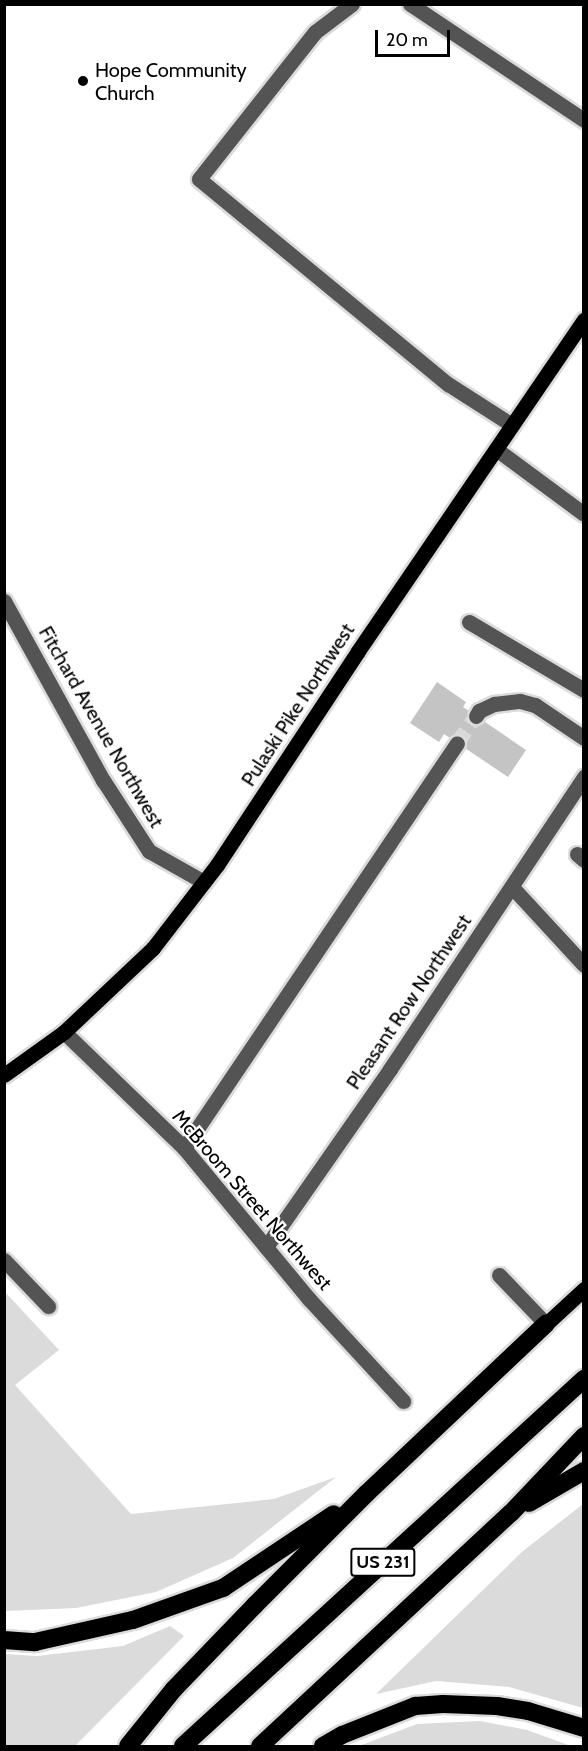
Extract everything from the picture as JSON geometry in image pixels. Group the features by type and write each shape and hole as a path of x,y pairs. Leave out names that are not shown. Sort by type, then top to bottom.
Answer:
{"highway":[{"path":"129,1746 174,1689 366,1494 546,1324"},
{"name":"US 231","path":"183,1746 584,1379"},
{"name":"US 231","path":"260,1746 512,1513 584,1436"},
{"path":"512,1513 584,1471"},
{"path":"4,1641 35,1642 133,1620 223,1588 366,1494"},
{"path":"323,1746 342,1735 415,1706 442,1704 497,1706 528,1711 584,1728"}],"main road":[{"name":"Pulaski Pike Northwest","path":"4,1075 64,1032 153,948 204,882 584,320"},
{"path":"546,1324 584,1289"}],"street":[{"path":"352,4 315,32 199,179 448,384 512,425"},
{"path":"410,4 584,120"},
{"path":"496,449 584,514"},
{"name":"Fitchard Avenue Northwest","path":"4,601 103,780 149,851 204,882"},
{"path":"469,622 584,690"},
{"path":"476,716 479,711 494,704 520,701 535,705 584,738"},
{"path":"184,1148 457,743"},
{"name":"Pleasant Row Northwest","path":"266,1247 390,1069 584,777"},
{"path":"512,887 584,965"},
{"name":"McBroom Street Northwest","path":"64,1032 184,1148 309,1299 403,1401"},
{"path":"4,1260 48,1306"},
{"path":"499,1275 546,1324"}],"shaded area":[{"path":"5,1292 59,1350 15,1385 131,1514 274,1499 336,1477 233,1558 156,1592 76,1608 5,1611"},
{"path":"583,1504 583,1708 509,1687 436,1681 376,1694 523,1551"},
{"path":"170,1626 184,1636 75,1746 5,1746 5,1654 37,1656 123,1646"},
{"path":"480,1721 527,1730 571,1746 359,1746 417,1724"}],"building":[{"path":"437,682 466,702 463,707 526,750 508,777 444,734 439,742 410,723"}],"tunnel":[{"path":"457,743 476,716"}],"place":[{"name":"Hope Community Church","path":"83,81"}]}
